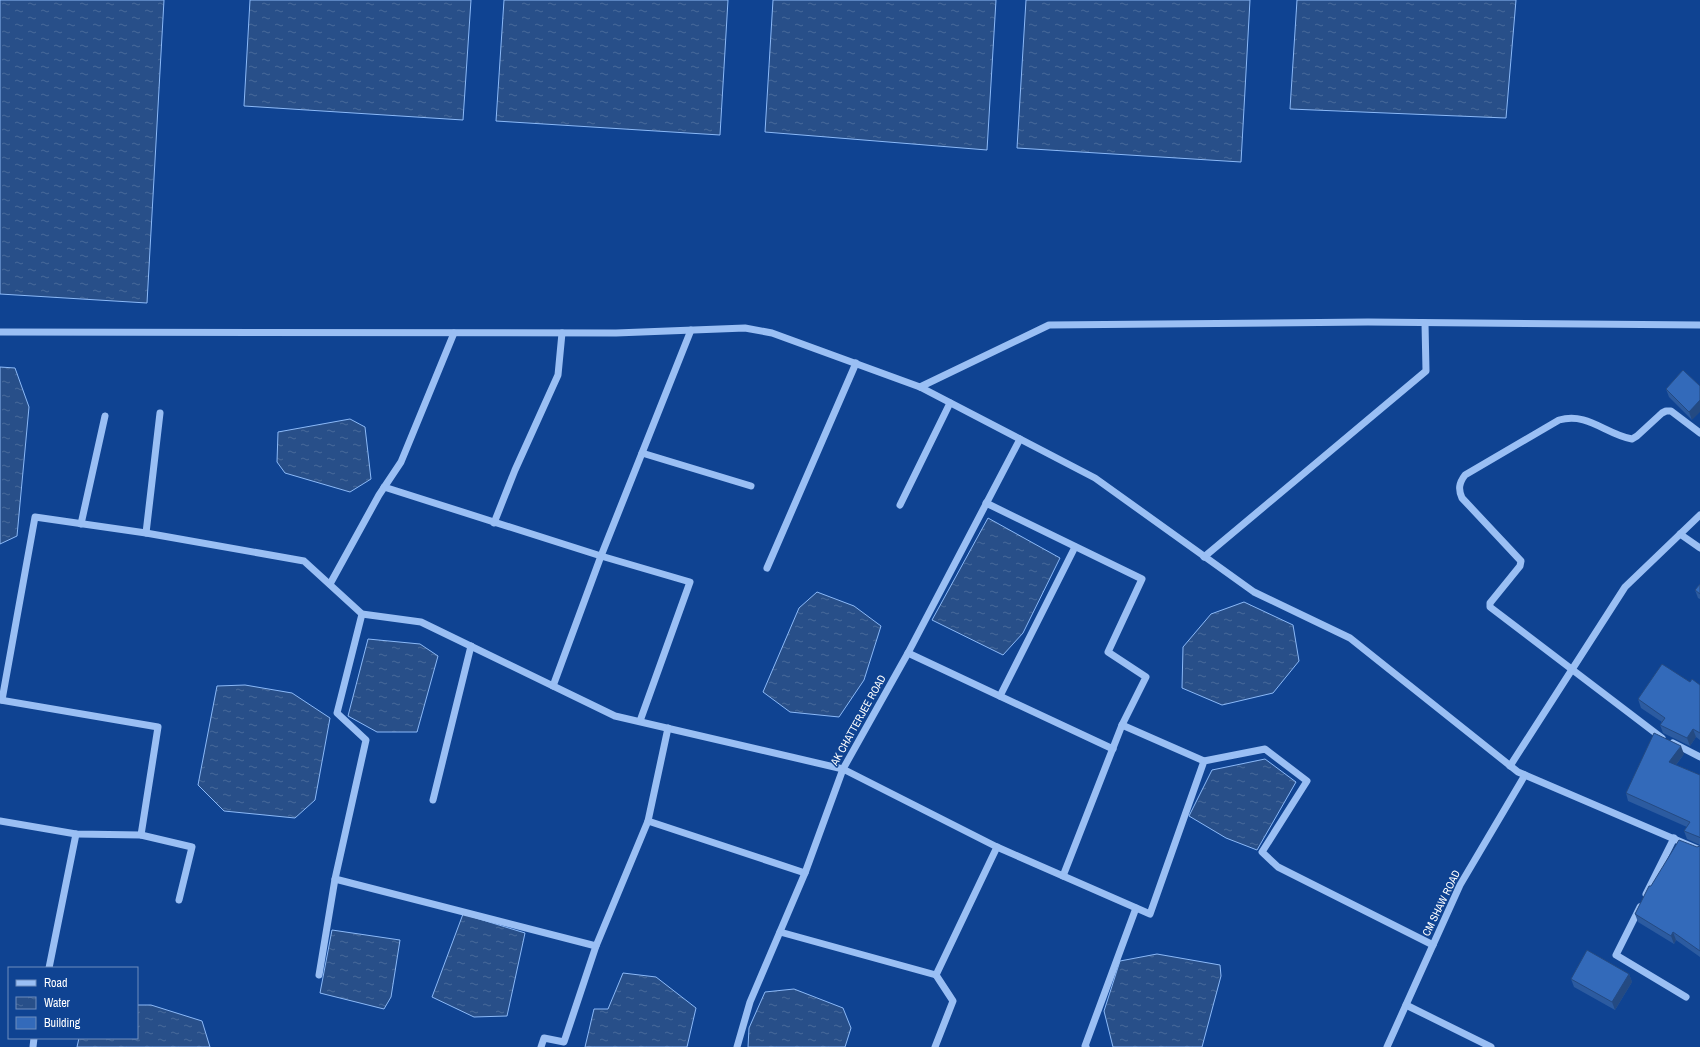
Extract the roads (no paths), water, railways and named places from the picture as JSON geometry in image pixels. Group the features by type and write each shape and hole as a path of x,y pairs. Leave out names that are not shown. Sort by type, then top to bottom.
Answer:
{"street":[{"path":"1204,557 1426,371 1425,323"},
{"path":"920,387 1049,325 1425,323 1700,325"},
{"path":"0,332 562,333 745,328 772,333 920,387 1095,478 1254,592 1350,638 1510,766 1525,775 1700,850"},
{"path":"553,686 601,556 691,330"},
{"path":"330,584 348,549 384,487 401,462 454,333"},
{"path":"494,523 515,470 558,375 562,333"},
{"path":"767,568 856,363"},
{"path":"900,505 950,403"},
{"path":"1700,433 1671,411 1662,413 1632,439 1582,418 1569,417 1559,420 1465,475 1460,480 1459,486 1462,498 1521,561 1520,566 1490,603 1490,607 1658,736 1700,757"},
{"path":"146,533 160,413"},
{"path":"81,524 105,416"},
{"name":"AK CHATTERJEE ROAD","path":"737,1047 750,1002 805,873 843,769 908,653 1020,439"},
{"path":"642,453 751,486"},
{"path":"384,487 494,523 690,582 640,721"},
{"path":"986,503 1142,579 1108,652 1146,677 1122,725 1063,876"},
{"path":"1510,766 1625,587 1700,515"},
{"path":"141,835 158,727 1,700 36,516 146,533 304,561 362,614 421,622 615,716 843,769 997,847 1150,914 1204,761"},
{"path":"1680,534 1700,548"},
{"path":"1000,696 1075,546"},
{"path":"319,976 336,879 366,740 337,713 362,614"},
{"path":"433,800 471,646"},
{"path":"908,653 1113,749"},
{"path":"1122,725 1204,761 1265,749 1307,781 1262,852 1278,867 1433,945"},
{"path":"541,1047 544,1038 564,1042 596,946 648,821 668,728"},
{"name":"CM SHAW ROAD","path":"1387,1047 1460,885 1525,775"},
{"path":"0,821 76,834 141,835 192,847 179,900"},
{"path":"648,821 805,873"},
{"path":"49,967 76,834"},
{"path":"1674,838 1616,955 1686,997"},
{"path":"936,976 997,847"},
{"path":"336,879 596,946"},
{"path":"1086,1047 1085,1046 1136,908"},
{"path":"780,932 936,976 953,1001 935,1047"},
{"path":"1406,1005 1491,1047"}],"water":[{"path":"0,0 164,0 147,303 0,294"},
{"path":"250,0 471,0 463,120 244,106"},
{"path":"504,0 728,0 720,135 496,121"},
{"path":"773,0 996,0 987,150 765,132"},
{"path":"1026,0 1250,0 1241,162 1017,148"},
{"path":"1297,0 1516,0 1506,118 1290,109"},
{"path":"0,367 15,368 29,407 17,536 0,544"},
{"path":"350,419 365,427 371,479 350,492 285,473 277,462 278,432"},
{"path":"988,518 1060,558 1023,633 1003,655 932,620"},
{"path":"817,592 854,606 881,626 864,680 839,717 790,712 763,692 799,608"},
{"path":"1244,602 1293,625 1299,661 1273,693 1222,705 1182,688 1183,647 1211,614"},
{"path":"368,639 420,644 438,656 417,732 377,732 348,716"},
{"path":"245,685 292,693 330,718 315,800 295,818 224,811 198,785 217,686"},
{"path":"1265,759 1296,782 1257,850 1226,838 1189,816 1212,770"},
{"path":"463,914 525,933 507,1016 474,1017 432,997"},
{"path":"332,930 400,940 391,997 384,1009 320,993"},
{"path":"1157,954 1220,965 1221,976 1202,1047 1113,1047 1104,1011 1120,961"},
{"path":"623,973 656,977 696,1008 687,1047 585,1047 594,1009 608,1009"},
{"path":"794,989 843,1008 851,1028 845,1047 748,1047 749,1028 765,992"},
{"path":"138,1005 151,1005 202,1021 210,1047 77,1047 79,1039 138,1039"}]}
